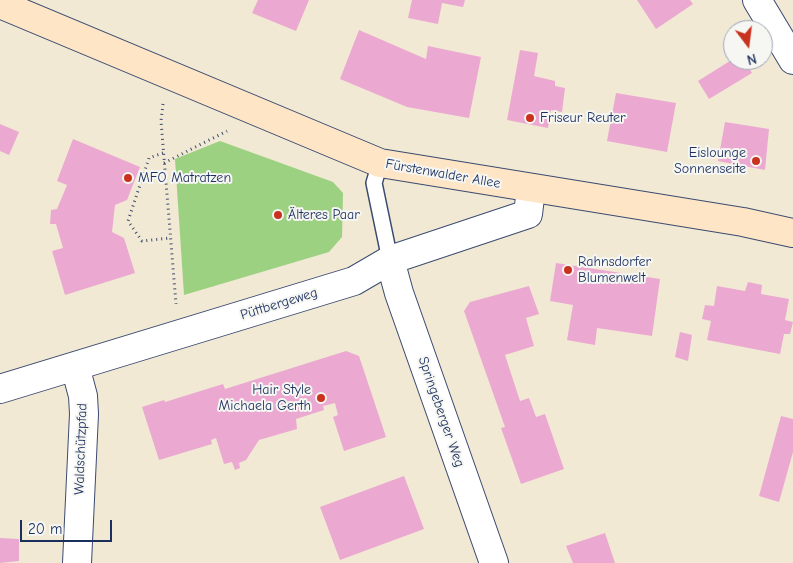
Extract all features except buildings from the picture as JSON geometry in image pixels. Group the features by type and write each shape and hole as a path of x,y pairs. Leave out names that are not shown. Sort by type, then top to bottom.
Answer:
{"main road":[{"name":"Fürstenwalder Allee","path":"0,4 380,163 743,222 793,233"}],"street":[{"path":"757,0 793,60"},
{"name":"Püttbergeweg","path":"0,389 354,281 390,260 528,214 531,189"},
{"name":"Springeberger Weg","path":"390,260 399,293 494,563"},
{"name":"Waldschützpfad","path":"75,366 83,396 84,414 77,563"}],"lane":[{"path":"380,163 374,183 390,260"}],"path":[{"path":"170,74 161,113 178,334"},
{"path":"164,163 228,131"},
{"path":"163,153 149,158 128,222 142,241 170,238"}],"green space":[{"path":"220,141 333,182 343,193 342,237 329,252 184,295 175,159"}],"place":[{"name":"Friseur Reuter","path":"530,118"},
{"name":"Eislounge Sonnenseite","path":"756,161"},
{"name":"MFO Matratzen","path":"128,178"},
{"name":"Älteres Paar","path":"278,215"},
{"name":"Rahnsdorfer Blumenwelt","path":"568,270"},
{"name":"Hair Style Michaela Gerth","path":"321,398"}]}
